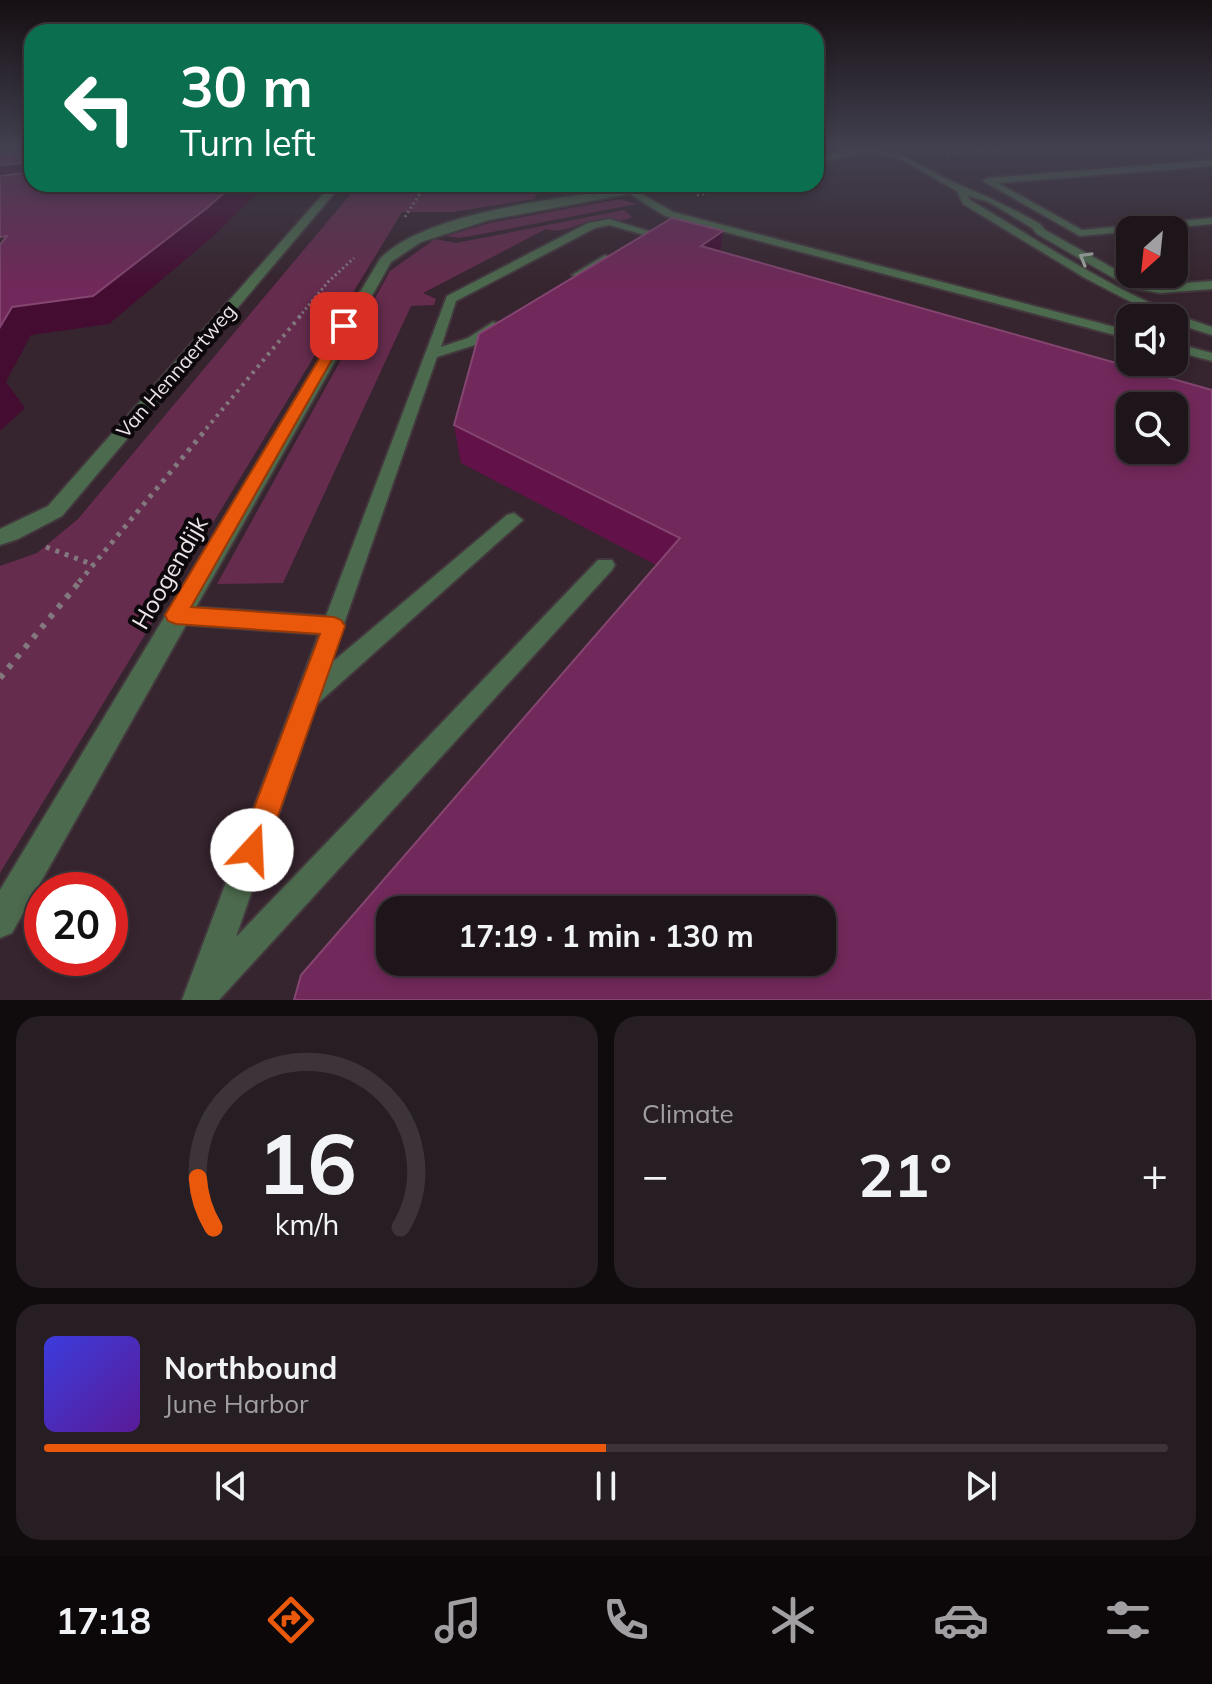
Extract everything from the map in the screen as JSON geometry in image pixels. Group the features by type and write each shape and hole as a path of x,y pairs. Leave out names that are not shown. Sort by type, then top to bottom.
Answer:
{"street":[{"name":"Van Hennaertweg","path":"6,536 55,511 328,195"},
{"name":"Hoogendijk","path":"0,921 375,274 391,255 431,234 460,224 619,195"}],"lane":[{"path":"637,195 669,214 1116,331"},
{"path":"963,195 966,202 1089,276 1145,304"},
{"path":"978,195 992,200 1041,232 1135,285 1160,289 1212,285"},
{"path":"1012,195 1080,233 1212,221"},
{"path":"605,565 198,1000 451,299 592,225 609,222 683,243"},
{"path":"565,283 605,258"},
{"path":"432,354 473,341 513,316"},
{"path":"1188,323 1212,331"},
{"path":"1188,351 1212,357"},
{"path":"307,699 514,520"},
{"path":"176,615 334,626"}],"path":[{"path":"398,227 419,195"},
{"path":"0,678 328,282 364,251"},
{"path":"6,536 94,565"}],"shaded area":[{"path":"0,195 1212,195 1212,1000 0,1000"},
{"path":"350,195 536,195 535,199 453,212 402,212 0,873 0,566 37,553 78,519"},
{"path":"620,199 637,204 460,238 446,236 490,223"},
{"path":"624,210 632,217 593,220 560,230 546,229 423,293 436,299 434,305 411,306 283,583 217,584 390,271 435,239 456,243"}],"building":[{"path":"0,195 222,195 93,296 12,307 0,327 0,245 7,236 0,237"},
{"path":"672,218 723,231 701,246 1116,363 1116,376 1162,376 1212,390 1212,1000 294,1000 301,975 680,538 454,425 479,334"}],"route":[{"path":"252,850 334,626 176,615 344,326"}]}
